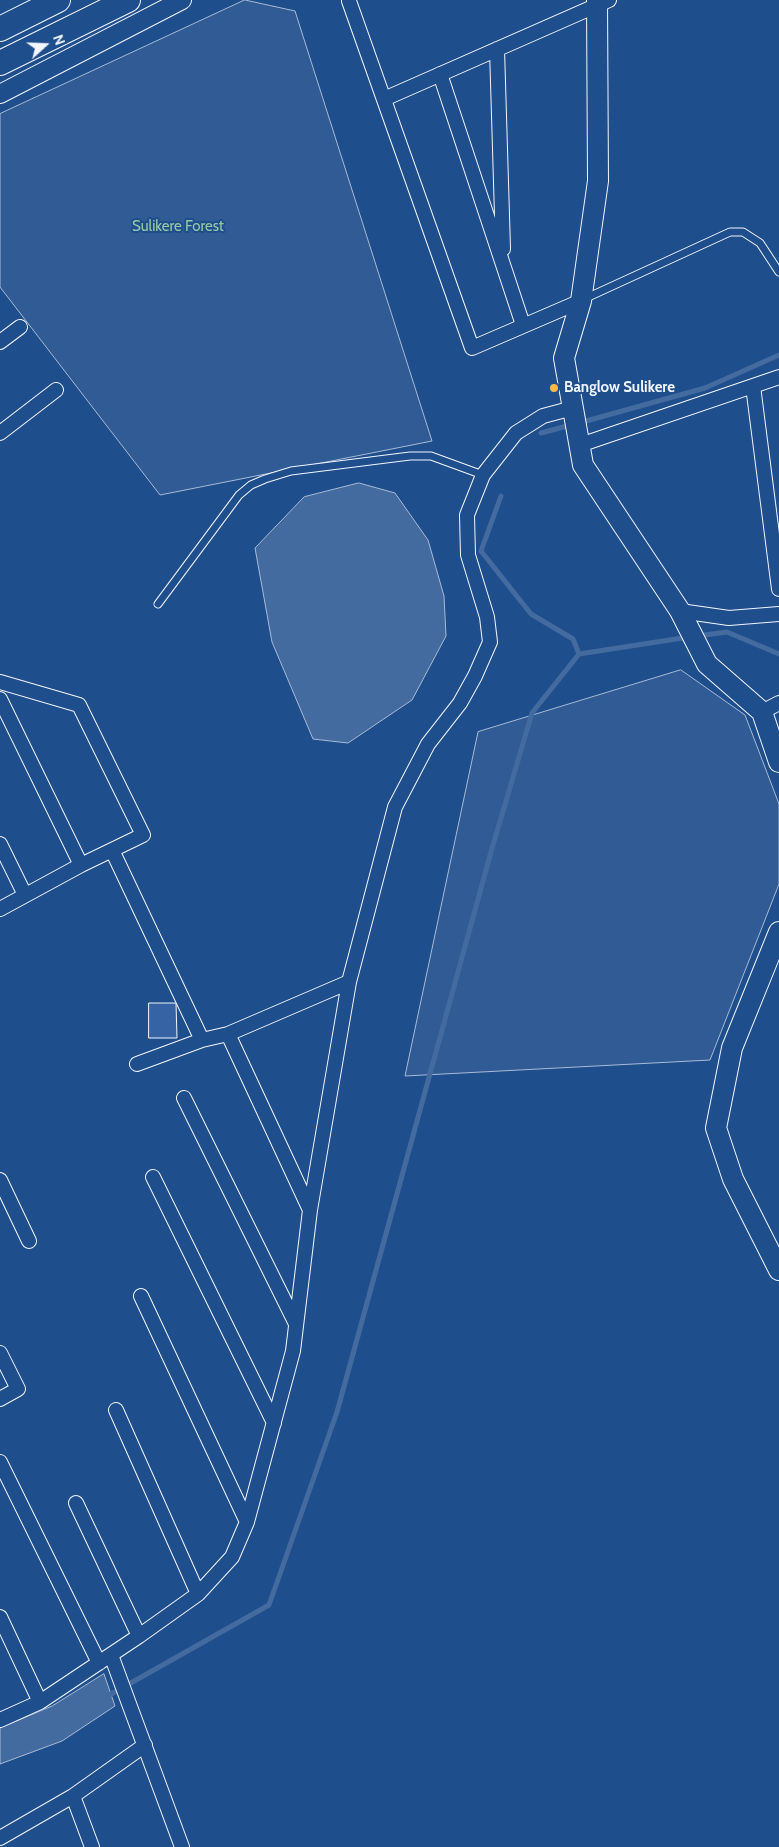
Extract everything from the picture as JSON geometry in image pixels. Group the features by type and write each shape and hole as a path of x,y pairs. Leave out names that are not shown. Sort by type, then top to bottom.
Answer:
{"highway":[{"path":"0,29 58,0"},
{"path":"0,64 128,0"}],"main road":[{"path":"601,2 598,182 581,300 564,358 583,465 680,612 707,664 770,707 779,762"},
{"path":"779,932 732,1048 716,1128 733,1179 779,1270"}],"street":[{"path":"0,94 182,0"},
{"path":"349,1 472,348 581,300"},
{"path":"384,99 601,2"},
{"path":"497,49 503,265"},
{"path":"440,74 523,325"},
{"path":"0,342 20,327"},
{"path":"580,444 779,377"},
{"path":"753,386 779,589"},
{"path":"0,433 56,390"},
{"path":"0,1720 40,1702 112,1655 198,1594 232,1557 248,1522 294,1351 310,1210 349,982 396,807 428,744 460,703 490,642 487,617 468,555 467,515 483,475 516,433 543,416 573,408"},
{"path":"680,612 729,618 779,614"},
{"path":"0,682 79,705 143,834 0,909"},
{"path":"0,699 81,865"},
{"path":"0,844 25,895"},
{"path":"112,850 202,1040"},
{"path":"137,1064 202,1040 228,1034 349,982"},
{"path":"228,1034 310,1210"},
{"path":"184,1098 296,1324"},
{"path":"153,1177 274,1423"},
{"path":"0,1180 29,1242"},
{"path":"141,1296 248,1522"},
{"path":"0,1353 18,1389 0,1399"},
{"path":"116,1410 198,1594"},
{"path":"0,1462 99,1663"},
{"path":"76,1503 139,1636"},
{"path":"0,1617 40,1702"},
{"path":"112,1655 182,1847"},
{"path":"2,1841 73,1796 145,1745"},
{"path":"73,1796 92,1847"}],"lane":[{"path":"581,300 730,232 744,232 760,243 779,272"},
{"path":"158,604 239,496 251,485 265,479 290,471 410,456 431,456 483,475"}],"shaded area":[{"name":"Sulikere Forest","path":"245,0 295,11 432,441 160,495 0,287 0,114"},
{"path":"359,483 395,493 428,540 444,596 446,636 412,700 348,743 313,739 272,642 255,548 304,497"},
{"path":"681,670 745,715 779,804 779,884 710,1060 405,1076 478,732"},
{"path":"104,1674 115,1706 62,1741 0,1764 0,1728 52,1706"}],"building":[{"path":"149,1003 176,1003 177,1038 149,1038"}],"waterway":[{"path":"579,423 705,388 779,355"},
{"path":"541,433 571,425"},
{"path":"501,496 481,551 531,614 573,639 579,654"},
{"path":"697,636 727,632 779,654"},
{"path":"106,1697 269,1605 337,1412 491,852 532,713 579,654 689,637"}],"place":[{"name":"Banglow Sulikere","path":"554,388"}]}
